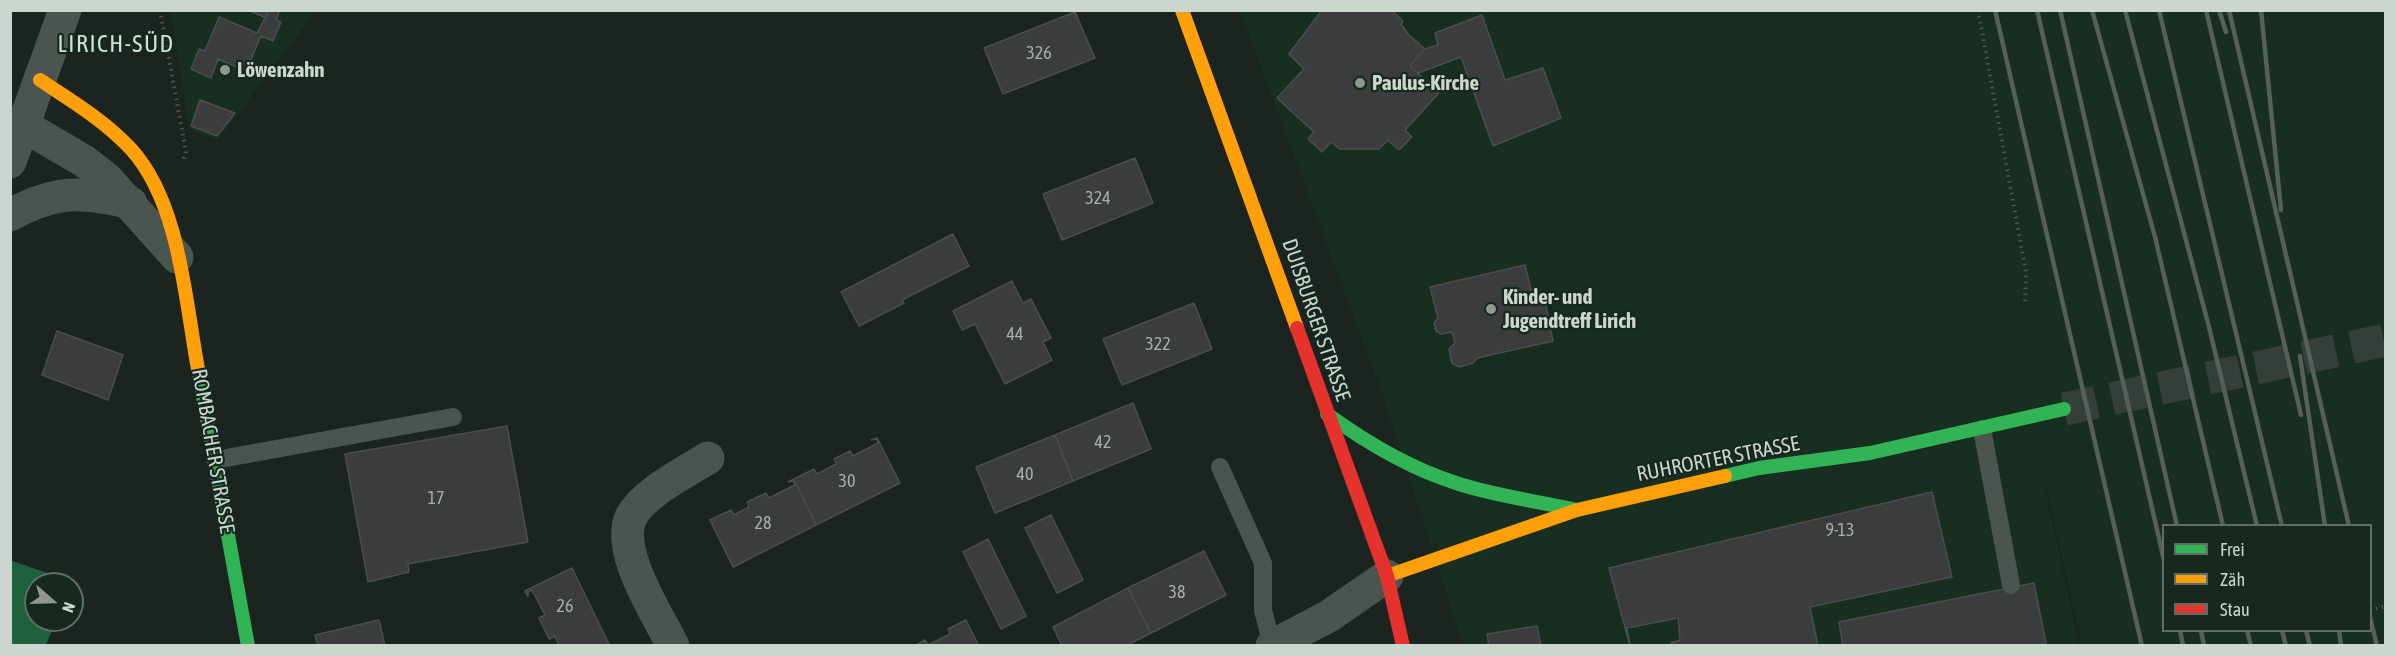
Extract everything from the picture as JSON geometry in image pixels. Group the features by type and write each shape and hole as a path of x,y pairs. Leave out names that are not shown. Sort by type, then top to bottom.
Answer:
{"main road":[{"name":"DUISBURGER STRASSE","path":"1182,10 1327,414 1388,576 1403,645"},
{"name":"ROMBACHER STRASSE","path":"40,80 104,123 143,165 142,193"},
{"name":"ROMBACHER STRASSE","path":"177,257 248,645"},
{"name":"RUHRORTER STRASSE","path":"1388,576 1577,510 1759,468 1870,453 2064,410"},
{"path":"1327,414 1360,439 1408,464 1457,483 1577,510"}],"street":[{"path":"10,162 65,10"},
{"name":"ROMBACHER STRASSE","path":"24,126 84,162 107,179 142,193 177,257"},
{"path":"10,215 53,196 142,193"},
{"path":"673,645 631,561 628,537 632,517 666,484 708,458"},
{"path":"1272,645 1329,616 1388,576"}],"lane":[{"path":"214,460 453,417"},
{"path":"1982,429 2011,585"},
{"path":"1220,467 1263,563 1263,610 1272,645"}],"path":[{"path":"142,193 179,169 186,152 160,10"},
{"path":"1978,10 2026,272 2025,305"}],"shaded area":[{"name":"Löwenzahn","path":"171,11 316,11 218,141 189,129"},
{"path":"1240,11 2385,11 2385,645 2082,645 2032,426 2079,645 1463,645 1381,390"},
{"path":"10,560 44,572 24,572 24,632 51,632 46,645 11,645"}],"building":[{"path":"248,10 269,10 266,18"},
{"path":"269,10 280,10 276,20 281,22 273,41 261,36 246,71 218,59 211,78 191,69 199,49 205,51 219,17 257,33"},
{"name":"Paulus-Kirche","path":"1322,10 1391,10 1403,21 1401,24 1408,34 1425,49 1410,66 1439,93 1405,130 1412,137 1399,150 1388,140 1379,149 1340,149 1331,142 1322,152 1308,139 1314,132 1277,98 1304,69 1289,54"},
{"path":"1075,12 1095,58 1003,94 984,48"},
{"path":"1482,15 1505,80 1543,68 1561,118 1493,146 1461,57 1418,73 1410,66 1425,49 1438,45 1435,33"},
{"path":"200,100 235,113 217,136 191,126"},
{"path":"1135,158 1153,203 1062,240 1043,194"},
{"path":"953,234 969,266 902,300 904,303 859,326 841,292"},
{"name":"Kinder- und Jugendtreff Lirich","path":"1525,265 1532,294 1545,301 1553,341 1477,358 1473,363 1459,367 1452,363 1449,349 1455,343 1452,332 1441,334 1436,331 1434,323 1438,318 1430,287"},
{"path":"1012,281 1023,303 1031,299 1051,338 1043,342 1052,360 1005,384 975,324 962,330 953,311"},
{"path":"1194,303 1212,349 1122,385 1103,339"},
{"path":"57,331 123,355 108,400 42,375"},
{"path":"1133,403 1151,449 1073,481 1055,435"},
{"path":"507,426 528,542 408,564 409,572 368,582 345,454"},
{"path":"1055,435 1073,481 995,513 976,467"},
{"path":"877,438 900,483 816,525 794,479 814,469 817,474 836,464 834,459 850,451 853,456 878,443 877,439 871,440"},
{"path":"794,479 816,525 733,567 710,520 731,510 734,515 749,507 747,502 766,493 769,498 795,485 793,481 788,482"},
{"path":"1932,492 1952,577 1810,607 1818,646 1672,646 1671,643 1680,640 1678,618 1627,628 1630,646 1609,568"},
{"path":"1051,515 1083,580 1057,593 1025,528"},
{"path":"988,539 1026,616 1001,629 963,552"},
{"path":"1204,551 1226,595 1151,633 1128,588"},
{"path":"572,568 610,646 559,646 555,636 549,639 539,618 545,615 532,590 528,592 528,596 525,591"},
{"path":"2034,583 2046,643 2032,646 1843,646 1839,622"},
{"path":"1128,588 1151,633 1125,646 1062,646 1053,627"},
{"path":"379,620 385,646 318,646 315,635"},
{"path":"966,620 979,646 914,646 925,640 928,645 950,634 948,629"},
{"path":"1537,626 1541,646 1489,646 1487,634"}],"tunnel":[{"path":"2064,409 2386,340"}],"railway":[{"path":"1995,10 2142,646"},
{"path":"2037,10 2162,551"},
{"path":"2060,10 2177,524"},
{"path":"2092,10 2155,237 2223,524"},
{"path":"2125,10 2209,327 2257,524"},
{"path":"2159,10 2282,524"},
{"path":"2206,10 2301,415"},
{"path":"2219,10 2226,32"},
{"path":"2229,10 2349,524"},
{"path":"2261,10 2281,210"},
{"path":"2300,356 2325,524"},
{"path":"2372,625 2377,646"},
{"path":"2180,632 2183,646"},
{"path":"2201,632 2204,646"},
{"path":"2248,632 2251,646"},
{"path":"2282,632 2286,646"},
{"path":"2306,632 2310,646"},
{"path":"2339,632 2341,646"}],"traffic: fast":[{"path":"198,369 248,646"},
{"path":"1725,476 1759,468 1870,453 2064,409"},
{"path":"1327,414 1389,454 1439,477 1486,491 1577,510"}],"traffic: slow":[{"path":"1182,10 1297,328"},
{"path":"40,80 110,129 131,149 147,171 160,196 178,253 198,369"},
{"path":"1387,576 1577,510 1725,476"}],"traffic: jam":[{"path":"1297,328 1387,576 1403,646"}],"place":[{"name":"Löwenzahn","path":"225,70"},
{"name":"Paulus-Kirche","path":"1360,83"},
{"name":"Kinder- und Jugendtreff Lirich","path":"1491,309"}],"district":[{"name":"LIRICH-SÜD","path":"116,44"}]}
